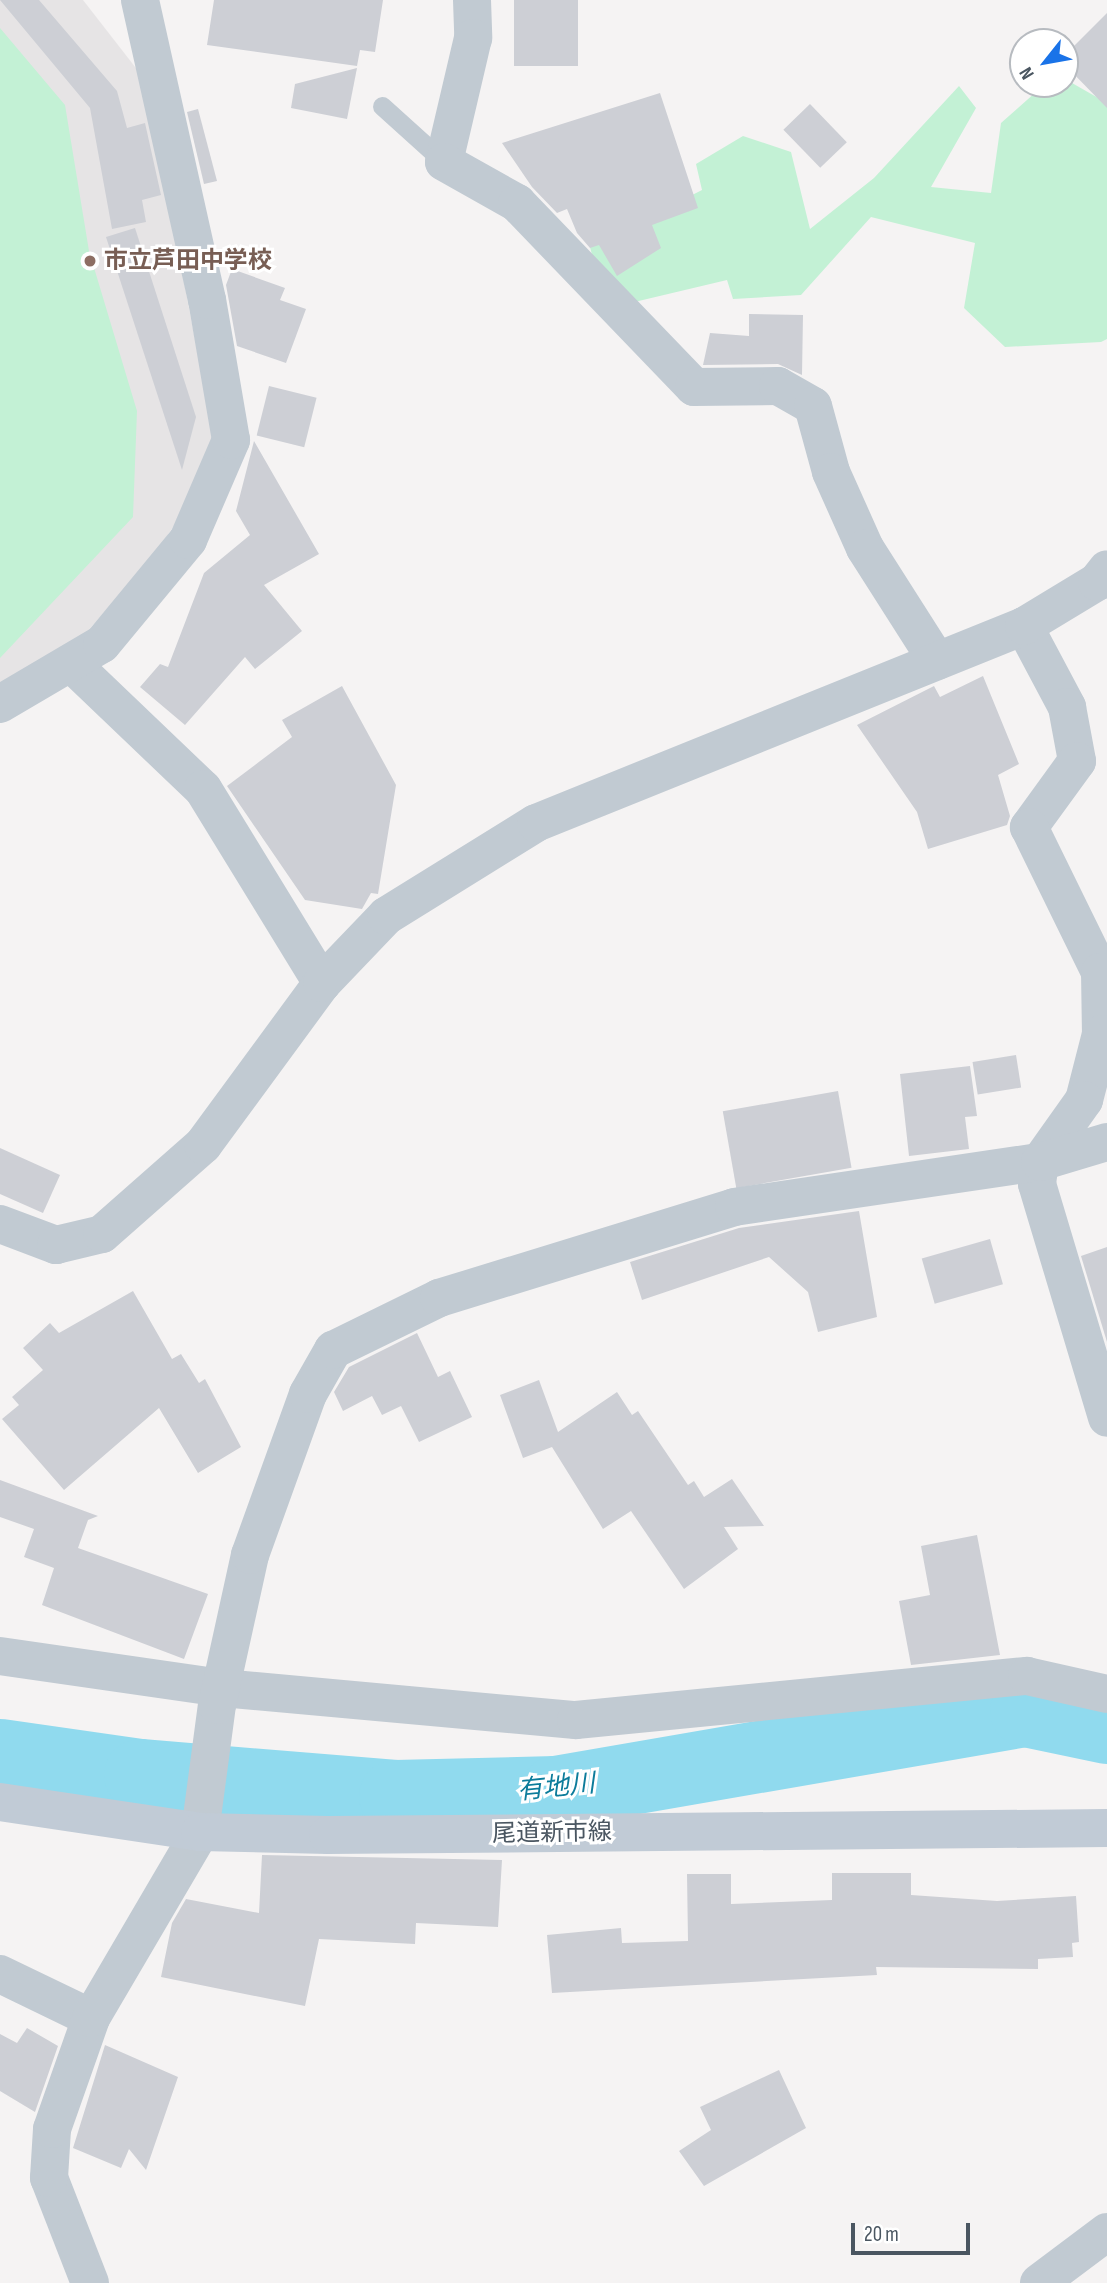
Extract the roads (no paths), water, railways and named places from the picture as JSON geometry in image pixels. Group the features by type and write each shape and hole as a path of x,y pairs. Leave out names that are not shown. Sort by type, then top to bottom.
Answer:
{"main road":[{"name":"尾道新市線","path":"0,1802 203,1821 1107,1828"}],"street":[{"path":"0,704 102,644 188,540 231,440 207,300 140,0"},
{"path":"472,0 473,38 444,162 517,203 694,387 778,386 813,406 831,472 865,548 937,661"},
{"path":"0,1224 56,1245 102,1234 203,1145 321,983 386,916 536,823 1024,626 1097,582 1107,569"},
{"path":"1024,626 1067,707 1077,761 1029,827 1100,972 1101,1034 1084,1100 1040,1162 1037,1184 1107,1418"},
{"path":"72,664 203,789 321,983"},
{"path":"90,2283 50,2178 52,2129 91,2018 203,1821 219,1697 250,1555 308,1394 332,1350 439,1298 734,1207 1040,1162 1107,1142"},
{"path":"0,1656 219,1697 576,1720 1027,1676 1107,1694"},
{"path":"0,1974 91,2018"},
{"path":"1040,2283 1107,2232"}],"lane":[{"path":"382,106 444,162"}],"waterway":[{"name":"有地川","path":"0,1755 140,1775 395,1796 556,1792 1026,1711 1107,1728"}],"place":[{"name":"市立芦田中学校","path":"90,261"}]}
